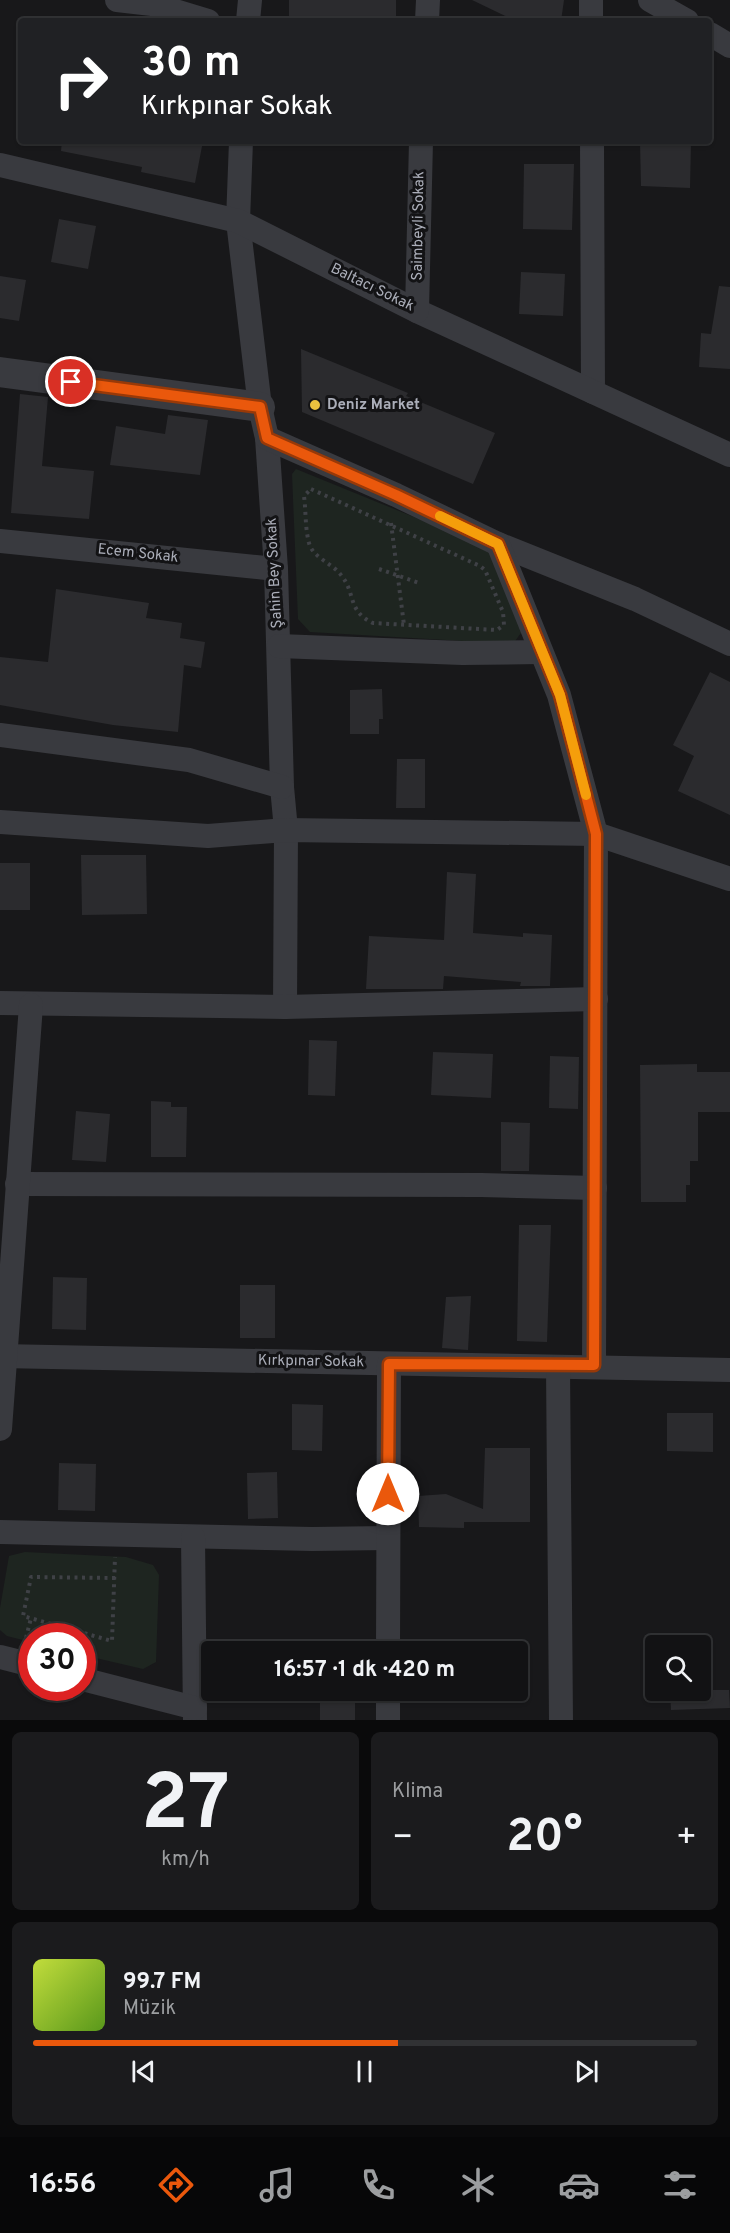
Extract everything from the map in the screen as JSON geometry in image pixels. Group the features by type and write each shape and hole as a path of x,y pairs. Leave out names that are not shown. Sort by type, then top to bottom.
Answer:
{"street":[{"path":"117,0 152,4 198,18"},
{"path":"248,18 250,0"},
{"path":"427,18 428,0"},
{"path":"591,0 591,18"},
{"path":"650,0 682,18"},
{"path":"712,35 730,46"},
{"name":"Şahin Bey Sokak","path":"242,144 238,221 260,407 267,438 276,569 282,787 286,830 285,1007"},
{"name":"Saimbeyli Sokak","path":"417,311 421,144"},
{"path":"592,144 593,392"},
{"name":"Baltacı Sokak","path":"0,165 238,221 417,311 730,454"},
{"path":"0,372 260,407"},
{"path":"267,438 396,495 498,544 729,640"},
{"name":"Ecem Sokak","path":"0,541 276,569"},
{"path":"498,544 540,652 560,695 596,834 594,1365"},
{"path":"279,646 462,653 540,652"},
{"path":"0,735 189,760 282,787"},
{"path":"0,822 208,837 286,830 596,834 730,879"},
{"path":"0,1002 31,1005 285,1007 596,999"},
{"path":"0,1429 2,1356 31,1005"},
{"path":"17,1184 481,1185 595,1188"},
{"name":"Kırkpınar Sokak","path":"2,1356 558,1367 594,1365 730,1370"},
{"path":"388,1641 389,1364"},
{"path":"558,1367 561,1720"},
{"path":"0,1532 193,1537 388,1538"},
{"path":"96,1682 195,1714 193,1537"},
{"path":"0,1657 18,1662"},
{"path":"388,1701 388,1720"}],"path":[{"path":"311,489 391,524 485,570 504,622 497,630 373,623 358,613 342,575 311,549 305,493 311,489"},
{"path":"396,495 391,524 404,625"},
{"path":"379,569 419,583"},
{"path":"114,1578 31,1577 23,1616 112,1641 115,1556"},
{"path":"30,1623 31,1618"}],"shaded area":[{"path":"296,469 490,548 523,630 513,644 310,632 298,619 292,474"},
{"path":"25,1552 126,1557 153,1565 159,1575 156,1662 143,1669 96,1658 96,1623 18,1623 18,1639 7,1636 0,1630 0,1608 9,1556"}],"building":[{"path":"289,0 396,0 396,18 289,18"},
{"path":"472,0 564,0 561,18 510,18"},
{"path":"62,144 202,144 195,183 141,172 142,167 61,151"},
{"path":"640,144 691,144 690,188 641,186"},
{"path":"524,164 574,164 572,230 523,229"},
{"path":"59,219 96,226 88,269 51,262"},
{"path":"521,272 565,274 563,316 519,314"},
{"path":"0,276 26,280 19,321 0,318"},
{"path":"719,286 730,287 730,369 699,367 701,333 711,334"},
{"path":"301,349 408,393 406,396 495,433 473,484 302,412"},
{"path":"20,394 48,397 42,466 94,471 89,519 11,513"},
{"path":"168,415 208,420 200,475 110,465 116,426 165,434"},
{"path":"56,589 149,603 146,618 182,623 180,638 205,642 201,668 184,665 178,732 113,725 0,705 0,657 48,662"},
{"path":"710,672 730,682 730,815 678,791 694,756 673,745"},
{"path":"382,689 383,719 379,719 379,734 350,734 350,690"},
{"path":"397,759 425,759 425,808 396,808"},
{"path":"81,855 146,855 147,914 82,915"},
{"path":"0,863 30,863 30,910 0,910"},
{"path":"447,872 476,874 473,933 523,937 523,933 552,935 550,986 520,986 521,982 444,976 443,989 366,989 369,936 444,940"},
{"path":"309,1040 337,1041 335,1096 308,1095"},
{"path":"433,1052 493,1054 491,1098 431,1095"},
{"path":"550,1056 579,1057 578,1109 549,1108"},
{"path":"697,1064 697,1072 730,1072 730,1112 698,1112 698,1161 690,1161 690,1185 686,1185 686,1202 641,1202 640,1065"},
{"path":"151,1101 171,1102 171,1107 187,1107 186,1157 151,1157"},
{"path":"76,1111 110,1114 106,1162 72,1160"},
{"path":"501,1122 530,1123 529,1171 501,1171"},
{"path":"519,1225 551,1225 547,1342 517,1341"},
{"path":"53,1277 87,1278 86,1330 52,1329"},
{"path":"240,1285 275,1285 275,1338 240,1338"},
{"path":"471,1296 468,1350 442,1348 446,1297"},
{"path":"292,1404 323,1405 322,1451 292,1450"},
{"path":"667,1413 713,1413 713,1452 667,1451"},
{"path":"485,1448 530,1448 530,1522 464,1522 464,1528 419,1527 418,1496 446,1494 483,1509"},
{"path":"59,1463 96,1464 95,1511 58,1510"},
{"path":"277,1472 278,1518 248,1519 247,1473"},
{"path":"711,1690 729,1690 730,1708 671,1710 671,1701 711,1701"},
{"path":"320,1701 355,1701 355,1720 320,1720"}],"slow traffic":[{"path":"440,516 498,544 540,652 560,695 586,795"}],"place":[{"name":"Deniz Market","path":"315,405"}],"route":[{"path":"71,382 260,407 267,438 396,495 498,544 540,652 560,695 596,834 594,1365 558,1367 389,1364 388,1494"}]}
